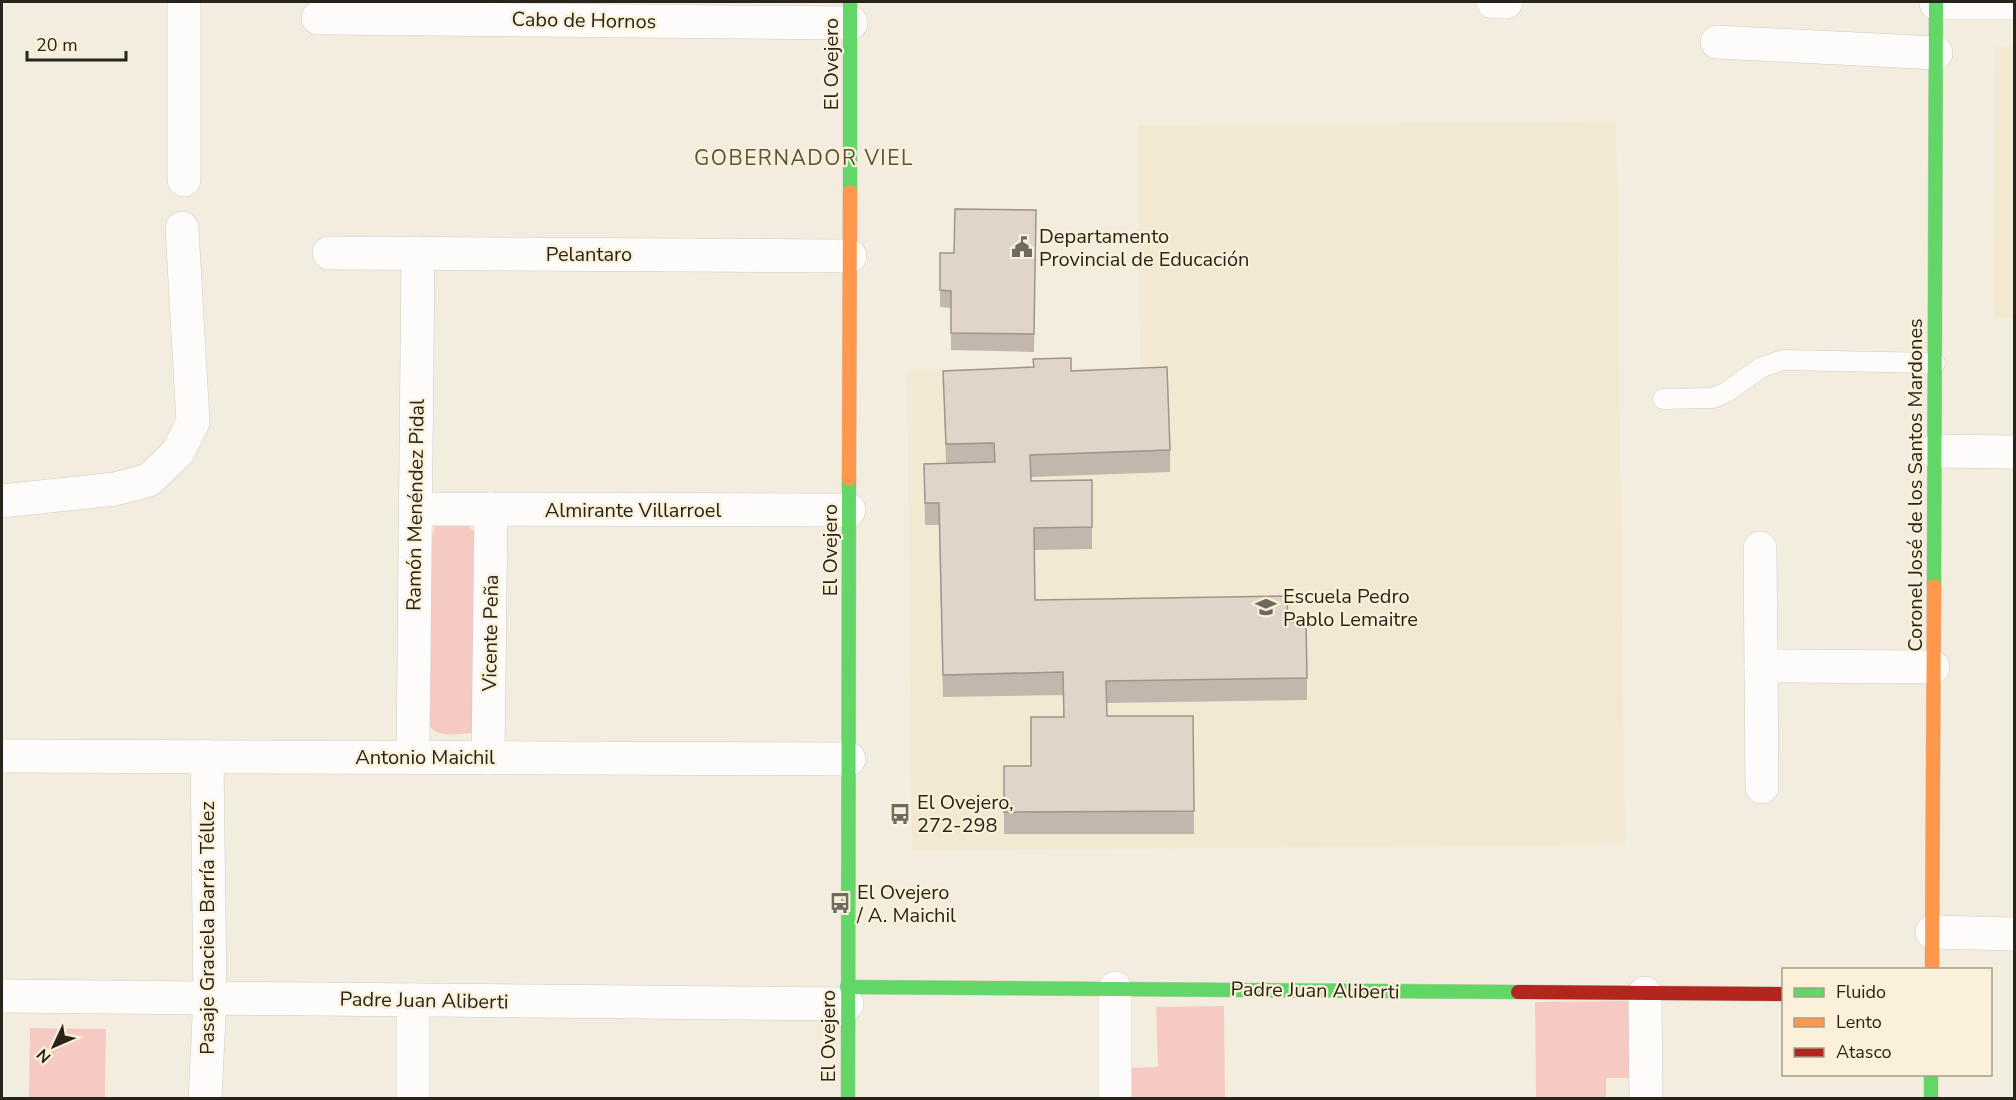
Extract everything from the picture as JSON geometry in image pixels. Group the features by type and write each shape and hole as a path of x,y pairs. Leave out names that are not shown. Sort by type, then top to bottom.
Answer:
{"street":[{"path":"184,2 184,180"},
{"path":"1492,2 1506,2"},
{"path":"1936,2 2014,3"},
{"name":"Coronel José de los Santos Mardones","path":"1932,968 1936,2"},
{"name":"Cabo de Hornos","path":"318,18 419,10 850,12"},
{"name":"El Ovejero","path":"848,1098 850,12"},
{"path":"1717,42 1936,52"},
{"path":"2,501 115,489 149,480 178,452 193,422 182,228"},
{"name":"Pelantaro","path":"329,253 849,256"},
{"name":"Ramón Menéndez Pidal","path":"413,758 418,253"},
{"path":"1934,451 2014,452"},
{"name":"Almirante Villarroel","path":"416,509 849,510"},
{"name":"Vicente Peña","path":"488,758 491,509"},
{"path":"1760,548 1762,787"},
{"path":"1761,666 1933,667"},
{"name":"Antonio Maichil","path":"2,756 849,759"},
{"name":"Pasaje Graciela Barría Téllez","path":"205,1098 210,998 207,756"},
{"path":"1932,932 2014,934"},
{"path":"1115,988 1115,1098"},
{"name":"Padre Juan Aliberti","path":"2,996 413,1000 847,995 1115,988 1782,994"},
{"path":"1645,993 1646,1098"},
{"path":"413,1000 413,1098"},
{"path":"1931,1076 1931,1098"}],"lane":[{"path":"1663,399 1713,398 1725,393 1762,367 1783,360 1935,363"}],"shaded area":[{"path":"1995,47 2014,47 2014,318 1994,317"},
{"name":"Escuela Pedro Pablo Lemaitre","path":"1616,122 1625,844 912,851 907,370 1140,368 1138,125"},
{"path":"465,523 475,532 475,733 443,734 432,729 429,724 432,537 435,526 438,524"},
{"path":"1636,1001 1637,1078 1606,1078 1606,1098 1536,1098 1535,1002"},
{"path":"1224,1006 1225,1098 1127,1098 1126,1068 1158,1067 1156,1007"},
{"path":"30,1028 106,1029 105,1098 29,1098"}],"building":[{"path":"955,209 1036,210 1034,334 951,333 951,291 940,290 940,253 954,253"},
{"path":"1071,358 1071,371 1167,367 1170,450 1030,455 1031,481 1092,480 1092,527 1034,528 1035,600 1287,596 1288,622 1306,622 1307,678 1106,681 1107,716 1193,716 1194,811 1004,812 1004,766 1031,766 1031,717 1064,717 1063,672 943,675 939,503 925,503 924,464 995,462 994,443 946,444 943,371 1034,367 1033,359"}],"traffic: fast":[{"path":"850,2 850,192"},
{"path":"1934,586 1936,2"},
{"path":"848,1098 849,479"},
{"path":"847,987 1518,992"},
{"path":"1931,1076 1931,1098"}],"traffic: slow":[{"path":"849,479 850,192"},
{"path":"1932,968 1934,586"}],"traffic: jam":[{"path":"1518,992 1782,994"}],"place":[{"name":"Departamento Provincial de Educación","path":"1022,247"},
{"name":"Escuela Pedro Pablo Lemaitre","path":"1266,607"},
{"name":"El Ovejero, 272-298","path":"900,814"},
{"name":"El Ovejero / A. Maichil","path":"840,903"}],"district":[{"name":"GOBERNADOR VIEL","path":"804,158"}]}
